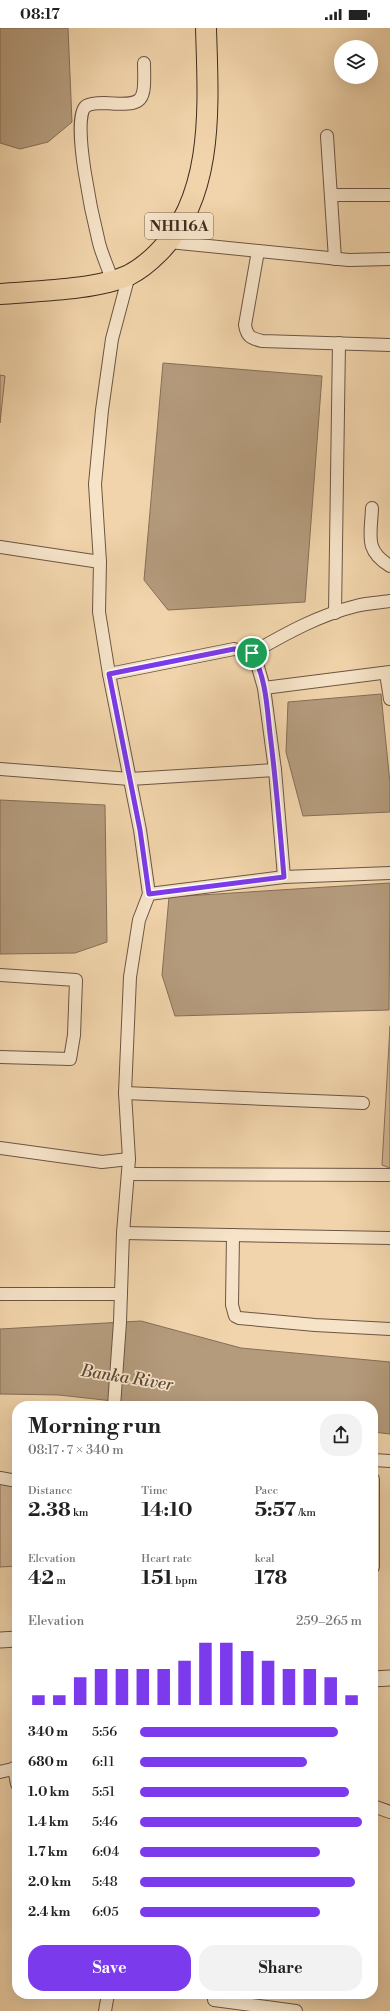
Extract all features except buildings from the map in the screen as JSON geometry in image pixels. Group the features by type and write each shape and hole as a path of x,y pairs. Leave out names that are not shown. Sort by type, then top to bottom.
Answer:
{"highway":[{"name":"NH116A","path":"0,294 67,288 120,277 151,260 169,242 183,221 200,169 207,116 206,28"}],"street":[{"path":"115,1401 123,1233 129,1174 125,1093 130,977 139,920 149,894 140,830 109,674 99,612 100,562 95,484 102,410 120,277 100,245 85,181 81,131 82,112 86,106 97,103 125,105 135,103 142,98 144,90 144,63"},
{"path":"327,136 335,259"},
{"path":"331,195 390,195"},
{"path":"169,242 335,259 390,259"},
{"path":"258,251 245,326 246,333 251,338 262,341 390,345"},
{"path":"335,613 339,343"},
{"path":"372,508 371,543 373,552 378,559 390,566"},
{"path":"0,547 100,562"},
{"path":"109,674 234,649 252,653 284,634 335,613 356,606 390,601"},
{"path":"252,653 256,660 264,688 274,770 284,877"},
{"path":"264,688 388,672 390,699"},
{"path":"0,769 130,779 274,770"},
{"path":"149,894 284,877 390,873"},
{"path":"0,975 76,980 74,1035 70,1059 0,1056"},
{"path":"125,1093 363,1102"},
{"path":"0,1148 102,1162 129,1159"},
{"path":"129,1174 390,1175"},
{"path":"123,1233 390,1238"},
{"path":"233,1235 232,1305 235,1316 239,1318 315,1325 390,1329"},
{"path":"0,1294 121,1294"},
{"path":"378,1460 390,1461"},
{"path":"0,1478 12,1480"},
{"path":"0,1640 12,1639"},
{"path":"378,1679 390,1678"},
{"path":"0,1772 12,1769"},
{"path":"378,1808 390,1812"},
{"path":"105,2011 107,1999"},
{"path":"214,2002 296,2011"}],"shaded area":[{"path":"0,375 5,376 0,423"},
{"path":"390,1026 390,1168 382,1165"},
{"path":"12,1479 12,1566 0,1567 0,1480"}],"water":[{"path":"0,28 68,28 72,122 48,142 20,149 0,143"},
{"path":"163,363 322,376 305,602 168,610 144,580"},
{"path":"381,694 390,783 390,812 303,816 286,752 288,702"},
{"path":"0,800 105,805 107,942 75,953 0,954"},
{"path":"390,883 389,1010 175,1016 162,975 169,897"},
{"name":"Banka River","path":"141,1321 241,1348 390,1362 390,1434 378,1433 378,1401 113,1401 59,1395 0,1394 0,1329"}],"route":[{"path":"234,649 245,650 252,653 256,660 264,688 274,770 284,877 149,894 140,830 109,674 234,649"}]}
